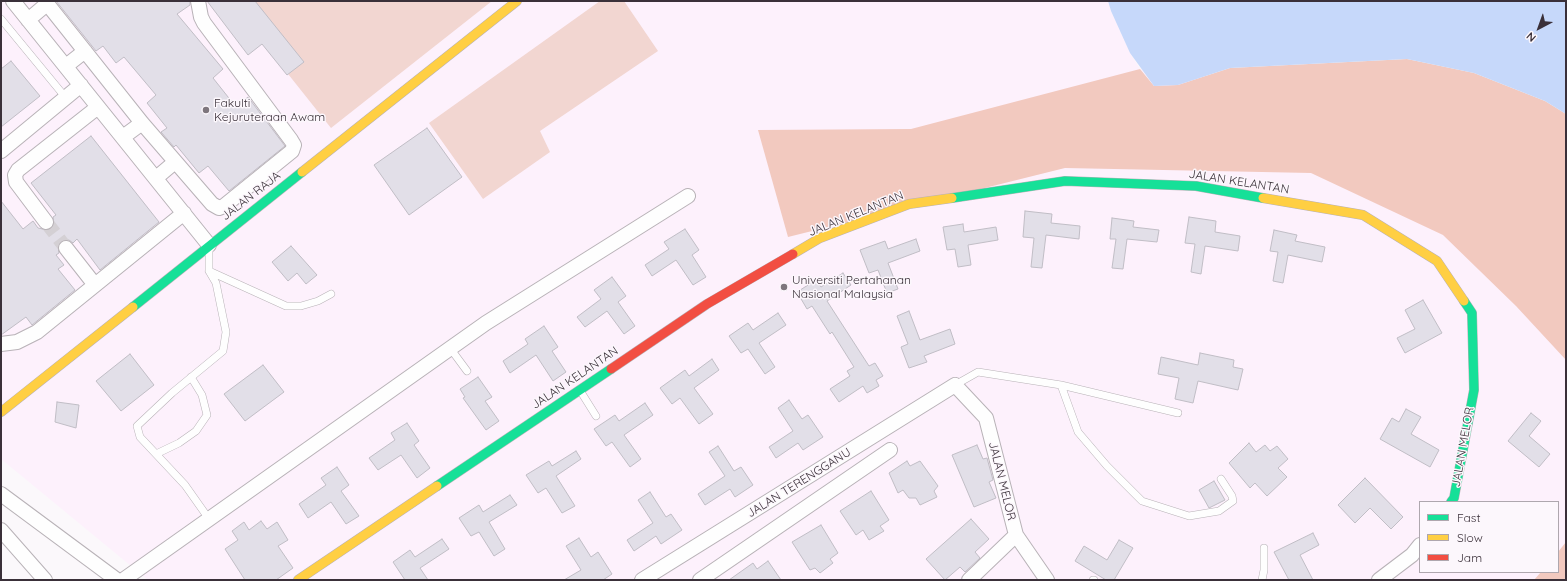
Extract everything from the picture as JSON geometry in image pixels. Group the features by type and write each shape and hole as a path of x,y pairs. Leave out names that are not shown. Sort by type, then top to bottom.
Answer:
{"street":[{"path":"13,1 209,245"},
{"path":"28,20 46,2 142,123 212,204 220,208 292,151 294,145 204,22 201,17 198,1"},
{"name":"JALAN RAJA","path":"1,412 517,1"},
{"path":"66,66 85,51"},
{"path":"1,151 81,85"},
{"path":"46,222 16,182 14,178 15,174 18,170 98,107"},
{"path":"123,138 142,123"},
{"path":"156,178 175,162"},
{"name":"JALAN KELANTAN","path":"298,580 707,304 820,238 909,204 1065,182 1196,186 1364,215 1437,261 1472,313 1474,390"},
{"path":"123,580 486,322 688,196"},
{"path":"1,344 16,342 37,332 184,213"},
{"path":"66,248 95,285"},
{"name":"JALAN MELOR","path":"955,385 986,418 1016,535 1047,580"},
{"name":"JALAN TERENGGANU","path":"642,580 955,385"},
{"name":"JALAN MELOR","path":"1452,501 1454,498 1474,390"},
{"path":"700,580 890,450"},
{"path":"1,494 117,580"},
{"path":"1,530 45,580"},
{"path":"969,580 1016,535"},
{"path":"1379,580 1412,555 1419,546"}],"lane":[{"path":"1,19 66,98"},
{"path":"209,245 209,271 216,283 226,332 223,352 192,377 137,426 140,437 185,485 209,519"},
{"path":"209,271 286,306 301,306 318,301 331,294"},
{"path":"450,348 467,371"},
{"path":"955,385 978,372 1061,385 1178,413"},
{"path":"156,454 179,443 196,431 207,415 202,395 192,377"},
{"path":"1061,385 1078,432 1107,466 1142,501 1189,516 1219,511 1233,502 1232,496 1221,479"},
{"path":"580,390 596,416"},
{"path":"1262,580 1264,570 1264,548"}],"shaded area":[{"name":"Universiti Pertahanan Nasional Malaysia","path":"1,1 1108,1 1130,53 1140,69 1566,114 1566,580 148,580 1,459"},
{"path":"230,1 492,1 331,128"},
{"path":"600,1 624,1 658,51 540,131 550,152 483,199 429,123"},
{"path":"1407,59 1474,73 1545,101 1566,114 1566,360 1516,306 1443,235 1311,173 1065,168 788,237 758,130 911,129 1140,69 1154,86 1178,85 1230,68"},
{"path":"1566,542 1566,580 1534,580 1540,573 1559,573 1559,551"}],"water":[{"path":"1108,1 1566,1 1566,114 1545,101 1474,73 1407,59 1230,68 1178,85 1154,86 1130,53"}],"building":[{"name":"Fakulti Kejuruteraan Awam","path":"56,1 190,1 190,5 177,14 223,69 213,78 236,107 248,97 285,146 229,191 208,166 199,173 176,145 174,147 161,132 167,128 147,103 156,95 124,57 116,63 103,46 96,51"},
{"path":"207,1 255,1 304,62 287,75 262,44 248,55"},
{"path":"11,61 40,96 1,127 1,69"},
{"path":"427,128 462,177 409,215 374,165"},
{"path":"91,136 159,222 100,270 77,239 73,243 69,240 61,241 58,245 59,253 56,255 64,265 58,269 75,290 32,325 26,317 1,335 1,201 23,229 33,221 38,228 47,230 51,229 54,225 53,217 56,215 31,183"},
{"path":"1025,211 1052,214 1051,223 1080,226 1079,239 1046,235 1042,268 1031,267 1034,238 1023,237"},
{"path":"1189,217 1216,221 1215,232 1240,236 1238,251 1205,246 1201,274 1191,272 1195,244 1185,243"},
{"path":"1112,218 1134,221 1133,227 1159,230 1157,242 1127,239 1123,269 1112,268 1116,239 1110,239"},
{"path":"963,224 964,232 996,227 998,240 968,245 971,265 958,267 955,249 947,250 943,227"},
{"path":"685,229 699,250 692,255 706,277 693,285 676,260 652,276 645,265 669,249 664,242"},
{"path":"1274,230 1297,235 1295,241 1325,247 1322,262 1288,255 1283,283 1273,281 1278,252 1270,251"},
{"path":"916,239 920,251 888,263 898,289 887,293 878,270 869,273 860,250 885,241 888,249"},
{"path":"291,246 317,275 306,284 297,273 288,281 272,262"},
{"path":"843,273 851,285 827,301 869,366 875,363 883,376 876,380 879,386 867,393 863,386 839,402 830,389 850,376 847,371 854,367 832,332 830,334 812,306 807,309 797,292 816,280 821,287"},
{"path":"612,277 626,296 618,302 635,326 624,334 607,311 585,327 577,317 601,299 594,290"},
{"path":"1423,300 1442,333 1405,353 1397,338 1415,329 1405,310"},
{"path":"909,311 920,340 950,329 955,344 924,356 927,362 909,368 901,347 908,344 897,316"},
{"path":"778,313 786,325 759,343 775,367 765,374 748,349 741,353 729,336 748,323 753,330"},
{"path":"544,326 558,347 552,351 566,372 553,381 536,355 510,373 503,361 528,344 525,339"},
{"path":"1200,353 1234,360 1233,367 1243,369 1238,390 1198,381 1193,403 1175,399 1179,378 1158,374 1161,357 1198,365"},
{"path":"130,354 154,385 121,411 96,381"},
{"path":"712,359 719,370 694,388 713,414 699,424 680,398 672,404 660,388 685,370 689,376"},
{"path":"263,365 284,392 245,421 224,394"},
{"path":"478,377 492,397 485,401 499,421 486,430 463,398 465,397 460,389"},
{"path":"789,400 802,419 808,415 823,437 803,450 798,443 776,458 769,447 793,431 778,408"},
{"path":"57,402 79,405 76,428 55,422"},
{"path":"645,403 653,415 624,435 641,459 630,467 612,442 606,446 594,429 615,415 619,421"},
{"path":"1406,409 1421,417 1411,434 1439,450 1430,467 1380,439 1392,418 1399,422"},
{"path":"1531,413 1541,421 1529,436 1550,454 1539,467 1508,441"},
{"path":"407,423 419,441 414,445 430,468 417,478 401,455 378,470 369,458 395,440 391,433"},
{"path":"1249,443 1256,452 1265,445 1270,451 1277,446 1288,459 1278,468 1287,477 1267,496 1255,483 1250,488 1229,463"},
{"path":"977,445 983,459 987,458 993,480 989,482 996,498 974,507 952,455"},
{"path":"718,446 734,471 741,467 753,485 735,497 730,489 705,505 698,494 725,476 709,452"},
{"path":"576,451 581,459 556,476 575,506 562,513 546,488 538,493 526,475 549,461 552,466"},
{"path":"907,461 910,466 920,461 938,486 934,491 937,497 920,505 916,498 909,498 903,490 898,493 889,473"},
{"path":"337,467 349,485 341,491 359,516 346,524 331,502 308,518 299,504 326,485 321,478"},
{"path":"1365,478 1403,517 1391,529 1370,508 1355,523 1338,505"},
{"path":"1214,481 1225,500 1209,508 1199,490"},
{"path":"871,491 889,520 880,526 884,531 869,540 863,530 856,535 840,511"},
{"path":"650,492 666,517 671,514 682,530 661,544 656,536 634,551 627,540 653,523 638,500"},
{"path":"510,495 517,505 489,522 505,549 494,556 479,532 471,536 459,518 479,505 483,512"},
{"path":"971,519 989,539 975,552 980,558 965,572 960,567 945,580 926,559"},
{"path":"261,521 267,529 277,522 288,540 278,546 293,568 276,580 245,580 225,549 238,540 232,531 244,522 249,530"},
{"path":"821,525 838,553 830,559 833,563 820,573 815,568 810,570 792,542"},
{"path":"1313,533 1319,545 1300,555 1313,580 1289,580 1274,552"},
{"path":"579,538 591,557 598,552 612,574 603,580 564,580 581,570 566,546"},
{"path":"442,539 449,549 420,568 428,580 405,580 393,562 410,550 415,557"},
{"path":"1119,540 1133,548 1114,580 1106,580 1075,561 1084,546 1107,560"},
{"path":"768,561 781,580 729,580 753,563 757,569"}],"tunnel":[{"path":"46,222 66,248"}],"traffic: fast":[{"path":"133,307 302,172"},
{"path":"952,198 1065,181 1196,186 1263,198"},
{"path":"1452,501 1454,498 1474,390 1472,313 1464,301"},
{"path":"437,486 611,369"}],"traffic: slow":[{"path":"302,172 517,1"},
{"path":"793,254 820,238 909,204 952,198"},
{"path":"1263,198 1363,215 1437,261 1464,301"},
{"path":"1,412 133,307"},
{"path":"298,580 437,486"}],"traffic: jam":[{"path":"611,369 707,304 793,254"}],"place":[{"name":"Fakulti Kejuruteraan Awam","path":"206,110"},
{"name":"Universiti Pertahanan Nasional Malaysia","path":"784,287"}]}
